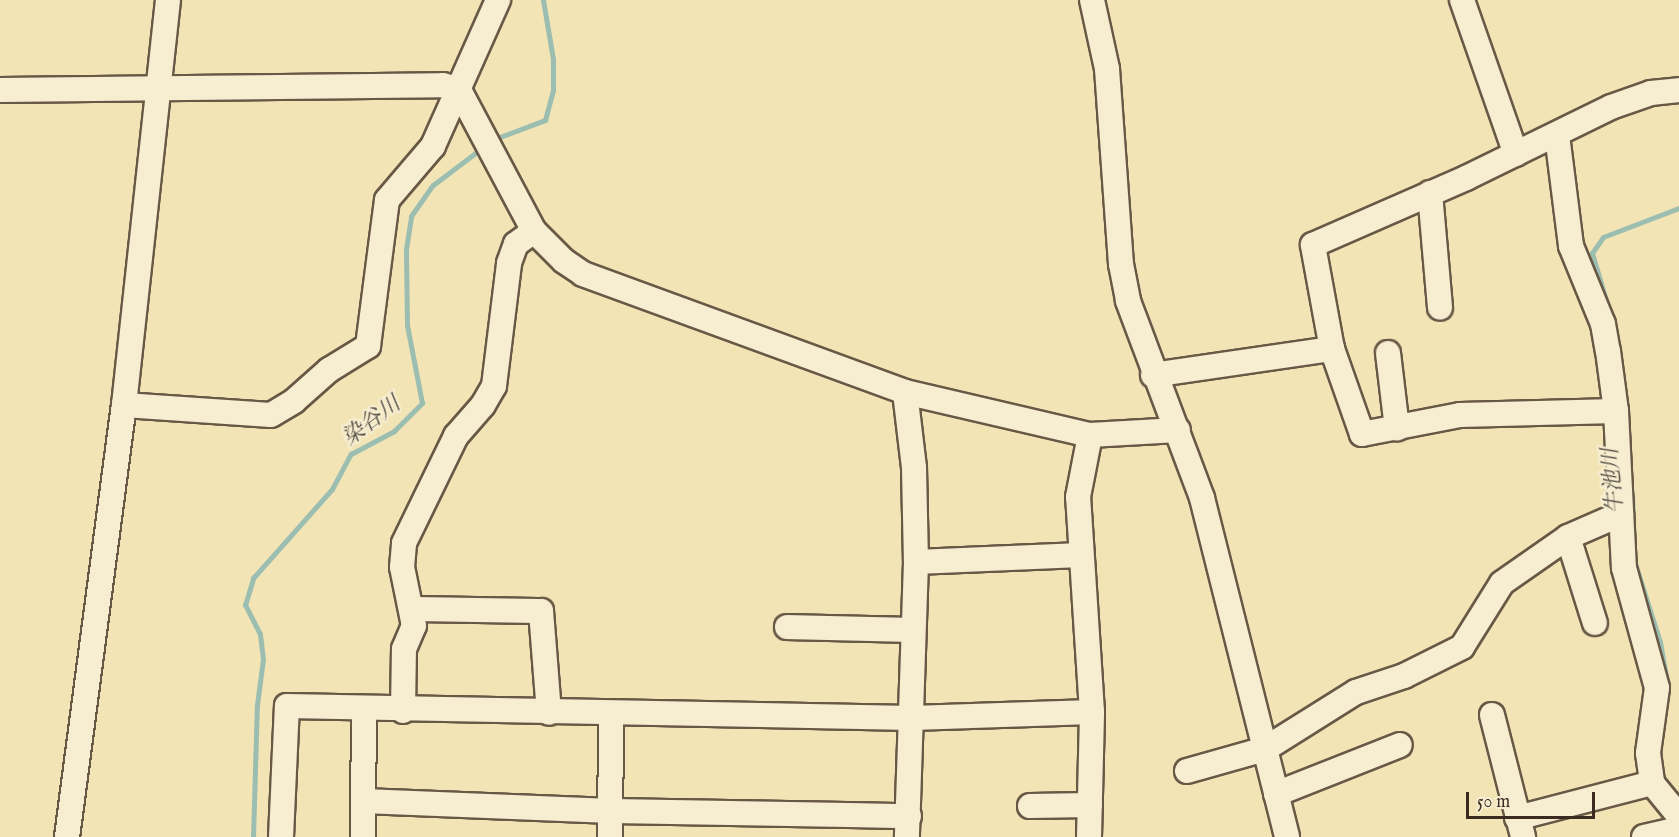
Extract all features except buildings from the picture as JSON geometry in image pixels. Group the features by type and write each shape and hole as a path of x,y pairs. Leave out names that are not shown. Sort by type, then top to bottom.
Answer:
{"street":[{"path":"67,837 124,405 168,0"},
{"path":"124,405 270,415 294,401 329,370 363,351 371,339 387,200 434,146 498,0"},
{"path":"1092,0 1107,69 1121,264 1128,301 1153,375 1178,430 1202,498 1287,837"},
{"path":"1462,0 1516,154"},
{"path":"0,90 443,85 459,90 534,231 564,261 583,274 905,392 1090,435 1178,430"},
{"path":"1616,411 1460,415 1362,434 1332,350 1313,245 1516,154 1611,107 1651,93 1679,90"},
{"path":"1557,135 1565,220 1571,246 1603,324 1616,411 1624,568 1657,688 1648,753 1652,783 1679,816"},
{"path":"1430,193 1440,308"},
{"path":"403,711 404,649 414,626 402,567 404,543 456,436 483,405 494,386 509,263 516,244 534,231"},
{"path":"1153,375 1332,350"},
{"path":"1388,353 1397,428"},
{"path":"363,801 908,826 912,630 916,562 914,468 905,392"},
{"path":"1089,837 1092,712 1081,555 1079,488 1090,435"},
{"path":"1187,771 1265,749 1356,692 1404,676 1462,647 1502,583 1568,537 1621,514"},
{"path":"1568,537 1595,623"},
{"path":"916,562 1081,555"},
{"path":"412,609 541,611 549,713"},
{"path":"787,627 912,630"},
{"path":"281,837 287,706 403,711 912,718 1092,712"},
{"path":"363,837 364,709"},
{"path":"610,837 611,713"},
{"path":"1492,715 1520,827 1652,783"},
{"path":"1276,794 1400,745"},
{"path":"1030,806 1090,805"},
{"path":"1645,837 1679,829"}],"waterway":[{"name":"染谷川","path":"492,140 545,120 553,90 553,59 543,0"},
{"name":"染谷川","path":"253,837 257,705 263,659 260,634 245,605 253,578 332,489 351,454 394,431 422,403 407,325 406,249 411,216 433,185 483,147"},
{"name":"牛池川","path":"1608,307 1592,253 1603,237 1679,208"},
{"name":"牛池川","path":"1632,494 1634,551"},
{"name":"牛池川","path":"1634,560 1660,642 1667,681"}]}
